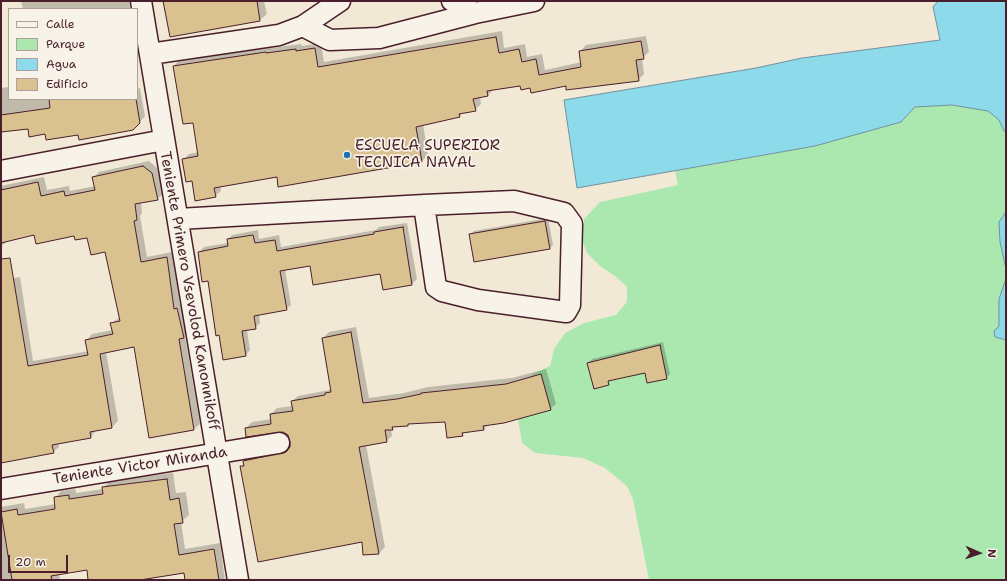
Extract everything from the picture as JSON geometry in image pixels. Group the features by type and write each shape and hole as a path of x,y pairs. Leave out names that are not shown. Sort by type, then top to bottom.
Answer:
{"street":[{"name":"Teniente Primero Vsevolod Kanonnikoff","path":"141,1 238,580"},
{"path":"150,54 280,35 302,26 340,1"},
{"path":"452,1 475,13"},
{"path":"302,26 330,40 379,38 475,13 534,1"},
{"path":"1,171 164,140"},
{"path":"178,220 424,205 514,201 564,213 572,224 570,305 566,312 486,301 442,291 436,287 424,205"},
{"name":"Teniente Victor Miranda","path":"1,489 279,444"}],"green space":[{"path":"952,105 988,111 999,120 1004,131 1006,131 1006,212 999,222 1000,242 1006,269 1006,279 999,300 999,326 995,337 1006,340 1006,580 649,580 633,499 627,486 605,468 583,458 535,453 522,443 517,412 522,391 533,374 550,366 554,349 565,333 584,323 616,315 627,302 627,287 615,276 600,266 587,253 582,240 584,219 600,202 678,185 675,171 815,146 901,122 915,107"}],"water":[{"path":"938,1 1006,1 1006,131 1004,131 999,120 988,111 952,105 915,107 901,122 815,146 577,188 564,100 756,68 802,58 940,40 933,7"},
{"path":"1006,212 1006,269 1000,242 999,222"},
{"path":"1006,279 1006,340 995,337 994,331 999,326 999,299"}],"building":[{"path":"163,1 257,1 260,21 170,37"},
{"path":"496,37 499,53 519,49 522,62 536,59 539,75 581,67 579,51 641,41 644,59 636,60 639,81 566,90 566,86 531,93 530,88 521,90 520,86 487,91 488,96 473,99 476,111 459,114 460,117 416,127 422,162 278,187 277,177 214,188 216,197 195,201 192,181 186,182 182,159 198,156 193,123 183,124 173,66 266,52 296,49 296,51 315,48 318,67"},
{"path":"49,100 136,100 140,123 133,130 79,140 78,135 46,140 45,134 29,137 28,129 1,132 1,115 50,108"},
{"path":"143,166 152,173 158,200 135,204 137,220 134,221 141,262 167,257 174,309 177,308 184,338 179,339 194,430 149,438 134,347 100,354 112,428 90,432 91,438 52,445 54,453 1,463 1,259 10,258 28,366 88,355 85,340 113,334 110,323 120,321 105,252 91,255 87,238 75,240 74,236 36,244 34,235 1,243 1,190 38,182 41,196 64,191 65,196 95,190 92,177"},
{"path":"545,221 550,249 474,262 469,234"},
{"path":"403,227 412,285 383,290 380,274 313,285 310,266 280,271 287,310 254,316 256,329 242,331 246,356 223,360 219,335 216,336 208,281 202,282 198,252 228,246 227,239 253,235 255,243 275,240 277,251 374,234 374,232"},
{"path":"351,332 363,403 397,399 421,393 506,384 541,374 551,410 504,423 483,426 484,430 462,433 463,436 447,438 445,422 408,424 408,426 392,427 393,430 385,430 387,442 359,447 379,554 363,555 362,542 258,562 240,466 244,466 243,461 286,452 290,447 290,442 288,435 283,432 246,437 245,428 271,424 270,414 293,411 291,401 325,395 325,393 331,392 322,338"},
{"path":"660,345 667,379 647,383 645,373 608,381 609,385 594,389 587,363"},
{"path":"167,479 170,500 179,498 183,523 174,524 179,555 214,549 219,580 185,580 184,573 140,580 88,580 87,570 51,576 52,580 12,580 1,512 17,509 18,515 55,509 54,497 69,495 69,499 103,494 102,487"}],"place":[{"name":"ESCUELA SUPERIOR TECNICA NAVAL","path":"347,155"}]}
